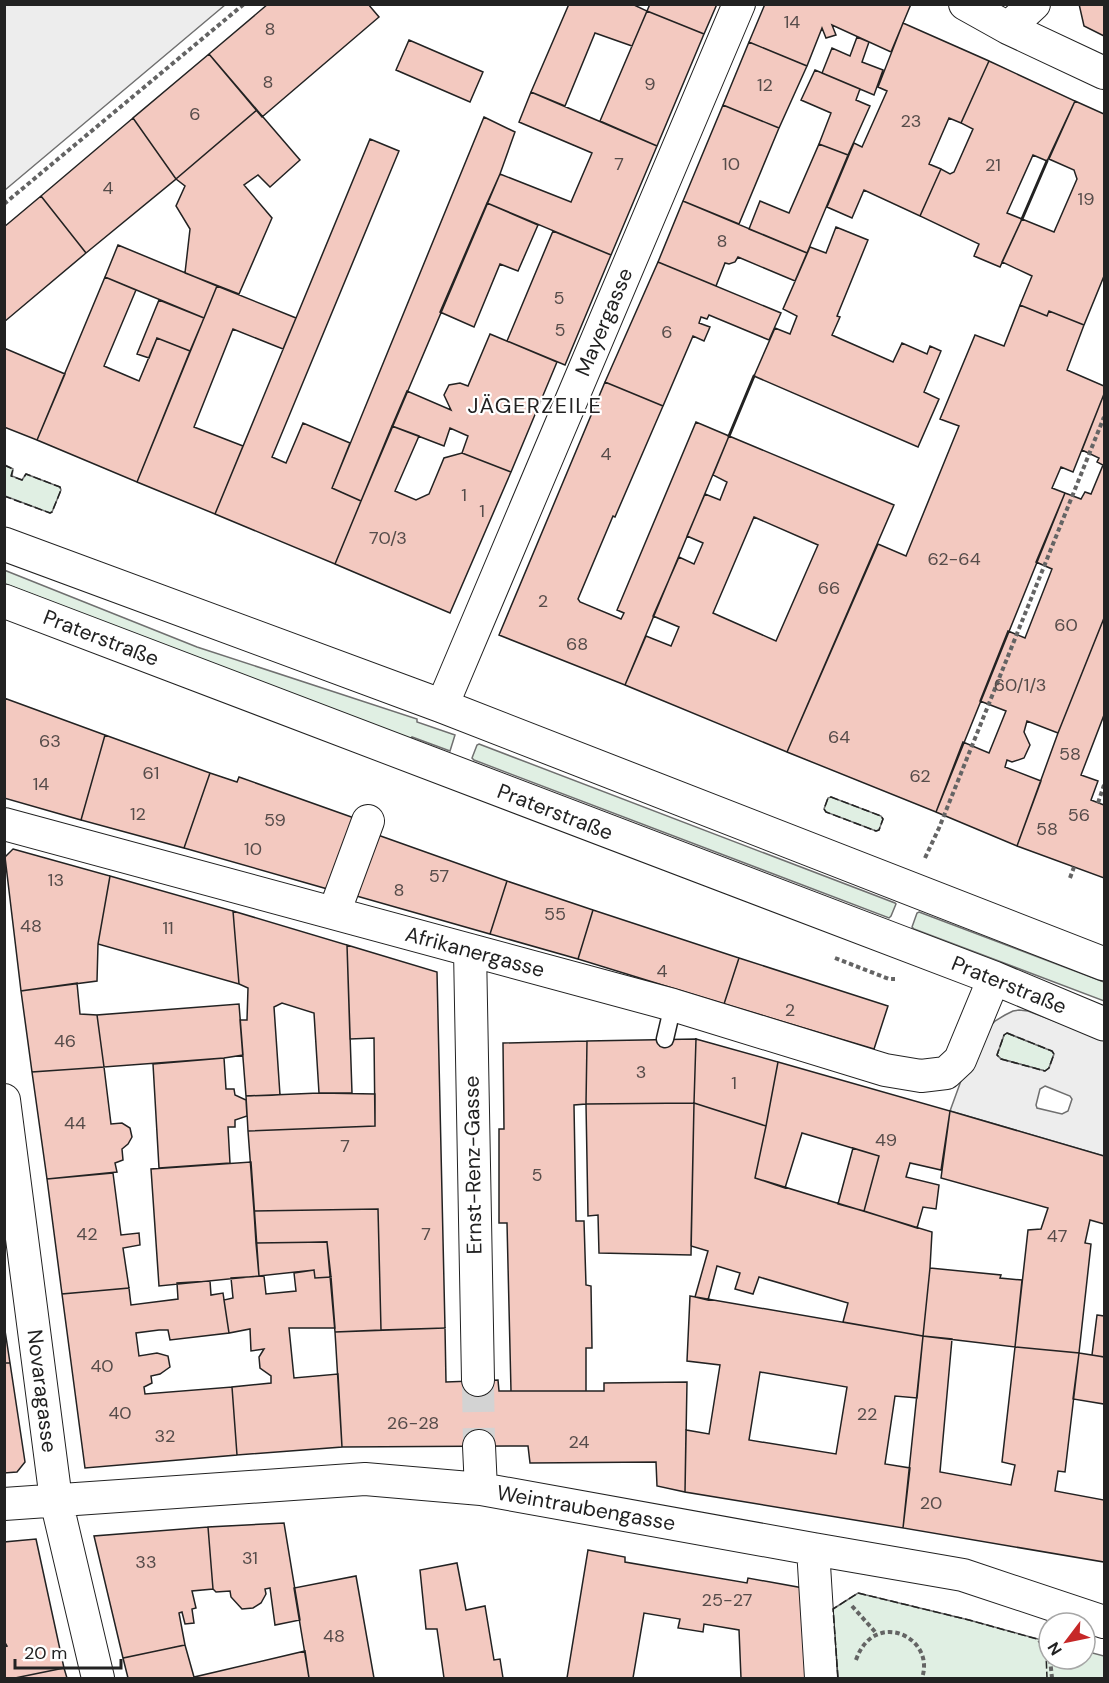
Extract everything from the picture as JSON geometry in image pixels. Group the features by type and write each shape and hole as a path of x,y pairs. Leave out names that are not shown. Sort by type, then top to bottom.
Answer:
{"main road":[{"path":"4,544 442,706 1104,964"},
{"name":"Praterstraße","path":"4,601 994,978 1104,1024"}],"street":[{"name":"Mayergasse","path":"442,706 739,4"},
{"path":"965,4 1008,28 1104,73"},
{"path":"1008,28 1034,4"},
{"path":"334,913 368,821"},
{"name":"Afrikanergasse","path":"4,824 673,1005 885,1070 921,1076 945,1073 960,1060 994,978"},
{"name":"Ernst-Renz-Gasse","path":"470,950 478,1380"},
{"name":"Novaragasse","path":"4,1100 56,1500 98,1678"},
{"path":"479,1446 481,1489"},
{"name":"Weintraubengasse","path":"4,1504 365,1479 481,1489 963,1575 1104,1622"},
{"path":"813,1550 821,1678"}],"lane":[{"path":"665,1039 673,1005"}],"path":[{"path":"4,204 244,4"},
{"path":"924,860 939,828 1104,417"},
{"path":"1098,803 1104,785"},
{"path":"1070,879 1074,867"},
{"path":"855,1661 859,1650 867,1640 877,1634 890,1632 902,1634 920,1651 924,1663 922,1678"}],"green space":[{"path":"5,465 13,469 12,476 22,480 26,474 60,487 61,490 52,512 5,496"},
{"path":"4,570 197,647 417,719 417,722 455,735 450,751 412,737 410,740 5,584"},
{"path":"479,744 896,904 889,918 474,760 472,758"},
{"path":"831,797 881,816 883,819 879,830 876,831 826,812 824,809 828,798"},
{"path":"919,912 1104,982 1104,1001 914,929 912,927"},
{"path":"1007,1033 1052,1051 1054,1054 1049,1068 1045,1071 1001,1059 997,1055 1004,1035"},
{"path":"858,1593 969,1620 1037,1639 1037,1671 1097,1671 1097,1654 1104,1656 1104,1678 838,1678 833,1609"}],"shaded area":[{"path":"5,4 225,4 225,5 5,190"},
{"path":"1013,1011 1028,1011 1104,1040 1104,1156 950,1111 962,1078 987,1030 995,1021","holes":["1007,1033 1052,1051 1054,1054 1049,1068 1045,1071 1001,1059 997,1055 1004,1035","1045,1086 1070,1096 1072,1099 1068,1111 1062,1114 1037,1108 1040,1089"]}],"building":[{"path":"268,4 368,4 379,17 262,117 209,54"},
{"path":"569,4 632,4 647,11 632,46 595,33 565,106 531,92"},
{"path":"650,4 717,4 704,34 647,11"},
{"path":"765,4 911,4 891,52 832,25 836,35 826,38 822,28 807,66 749,42"},
{"path":"1079,4 1104,4 1104,36 1084,26"},
{"path":"647,11 704,34 657,146 600,121"},
{"path":"903,23 989,61 961,123 949,118 929,164 941,169 920,216 864,190 852,218 827,207 854,143 862,147 887,91 878,87"},
{"path":"857,37 869,42 862,62 883,70 874,95 822,73 832,48 850,56"},
{"path":"409,40 483,72 470,102 396,70"},
{"path":"749,42 807,66 779,128 723,105"},
{"path":"209,54 257,110 176,179 133,118"},
{"path":"989,61 1075,101 1047,161 1033,155 1007,213 1022,219 1000,267 974,256 979,244 920,216 941,169 950,174 954,172 973,129 961,123"},
{"path":"815,70 860,89 856,100 870,106 848,155 819,144 831,113 801,100"},
{"path":"531,92 657,146 611,255 487,203 500,174 571,202 592,153 519,122"},
{"path":"1075,101 1104,114 1104,276 1084,325 1049,311 1047,316 1020,305 1032,276 1002,262 1022,219 1054,232 1077,179 1074,170 1049,159"},
{"path":"723,105 779,128 739,224 683,201"},
{"path":"257,110 300,160 270,187 258,175 244,185 272,218 239,294 185,273 190,229 176,206 185,186 176,179"},
{"path":"484,117 515,132 500,174 361,501 332,488"},
{"path":"133,118 176,179 86,253 41,196"},
{"path":"370,139 399,151 272,457 286,463 303,423 350,443 332,488 361,501 335,564 215,514"},
{"path":"819,144 848,155 807,253 749,229 760,201 789,213"},
{"path":"41,196 86,253 4,322 4,227"},
{"path":"683,201 807,253 795,281 738,257 735,262 725,263 716,286 658,262"},
{"path":"487,203 538,225 518,271 500,264 474,327 440,312"},
{"path":"836,227 868,240 837,316 840,317 832,335 893,362 902,343 927,354 930,346 941,351 924,392 939,399 918,447 754,376 775,328 790,334 797,316 783,309 810,247 826,253"},
{"path":"553,231 611,255 565,365 507,341"},
{"path":"118,245 217,286 204,318 105,277"},
{"path":"658,262 781,313 769,340 709,315 707,319 701,317 699,323 710,327 704,341 693,336 663,406 605,382"},
{"path":"105,277 136,290 104,366 139,381 157,338 190,351 137,482 37,440"},
{"path":"217,286 296,318 283,349 233,329 194,427 243,446 215,514 137,482"},
{"path":"159,300 204,318 190,351 157,338 149,358 137,354"},
{"path":"1020,305 1047,316 1049,311 1084,325 1067,370 1104,386 1104,394 1073,472 1061,467 1052,488 1065,493 936,812 787,752 878,544 906,556 959,426 940,419 975,335 1004,346"},
{"path":"490,334 557,362 511,472 462,453 468,436 450,428 444,446 392,426 407,391 451,410 444,395 449,385 460,383 468,386"},
{"path":"4,348 65,374 37,440 4,427"},
{"path":"605,382 663,406 615,517 613,516 578,599 580,602 621,619 624,613 617,610 696,422 729,436 625,685 499,635"},
{"path":"1104,394 1104,618 1058,733 1027,721 1024,732 1030,745 1024,758 1012,762 1007,760 1005,767 1041,781 1017,846 936,812 963,742 989,753 1006,711 980,701 1008,631 1025,638 1052,569 1036,562 1065,493 1081,499 1085,492 1091,494 1103,465 1097,462 1099,458 1082,450"},
{"path":"392,426 419,436 395,491 416,500 429,494 444,458 462,453 511,472 450,613 335,564"},
{"path":"729,436 894,505 787,752 625,685 646,636 671,646 679,627 653,616 679,557 694,564 703,543 687,536 705,494 720,500 727,482 713,475","holes":["754,517 818,545 776,641 713,613"]},
{"path":"1104,618 1104,715 1081,775 1098,781 1091,800 1104,805 1104,878 1017,846 1058,733"},
{"path":"4,698 105,735 81,820 4,798"},
{"path":"105,735 210,773 184,848 81,820"},
{"path":"210,773 237,782 239,777 357,819 331,890 184,848"},
{"path":"375,834 507,881 490,934 353,895"},
{"path":"13,849 110,876 98,944 97,981 21,991 5,857"},
{"path":"110,876 233,911 239,984 98,944"},
{"path":"507,881 593,910 578,959 490,934"},
{"path":"593,910 739,958 724,1004 578,959"},
{"path":"233,911 347,945 352,1093 319,1093 314,1013 282,1003 274,1007 280,1095 246,1096 240,1020 247,1020 248,988 239,984"},
{"path":"347,945 437,972 445,1328 381,1330 378,1209 254,1211 248,1131 375,1126 374,1038 350,1039"},
{"path":"739,958 888,1006 874,1049 724,1004"},
{"path":"77,983 80,1014 97,1015 104,1067 32,1072 21,991"},
{"path":"239,1004 243,1055 104,1067 97,1015"},
{"path":"696,1039 778,1062 766,1126 694,1103"},
{"path":"696,1039 694,1103 586,1104 587,1041"},
{"path":"587,1041 586,1104 574,1105 576,1221 584,1221 586,1285 591,1286 592,1348 586,1348 586,1391 511,1391 507,1223 499,1223 499,1129 504,1129 503,1043"},
{"path":"224,1058 226,1089 234,1089 235,1095 246,1100 247,1116 235,1120 235,1127 228,1127 230,1163 159,1168 153,1064"},
{"path":"778,1062 950,1111 941,1170 910,1163 906,1177 939,1185 936,1209 923,1207 917,1228 864,1211 879,1156 802,1133 785,1188 755,1178"},
{"path":"104,1067 111,1124 122,1123 130,1128 132,1137 122,1149 123,1160 115,1163 117,1172 47,1179 32,1072"},
{"path":"319,1093 375,1094 375,1126 248,1131 246,1096"},
{"path":"694,1103 766,1126 755,1178 932,1232 923,1336 843,1322 848,1303 759,1277 753,1294 735,1289 740,1273 717,1266 708,1300 695,1297 708,1251 691,1246"},
{"path":"694,1103 691,1255 599,1253 598,1215 588,1216 586,1104"},
{"path":"950,1111 1104,1156 1104,1224 1090,1220 1085,1243 1091,1244 1079,1353 1015,1347 1028,1230 1041,1229 1048,1208 941,1178"},
{"path":"853,1148 879,1156 864,1211 838,1204"},
{"path":"251,1162 259,1276 159,1286 151,1169"},
{"path":"113,1173 121,1235 139,1233 140,1245 123,1248 129,1288 62,1294 47,1179"},
{"path":"378,1209 381,1330 335,1332 327,1242 256,1243 254,1211"},
{"path":"327,1242 331,1277 315,1278 314,1270 259,1276 256,1243"},
{"path":"930,1268 1001,1275 1000,1278 1022,1280 1015,1347 923,1336"},
{"path":"314,1270 315,1278 331,1277 335,1328 289,1328 294,1378 338,1374 342,1447 237,1455 232,1387 271,1383 271,1376 260,1368 259,1357 264,1349 251,1351 250,1329 229,1333 224,1300 233,1298 231,1278 264,1276 266,1294 296,1291 294,1273"},
{"path":"210,1281 211,1295 223,1293 229,1333 170,1340 168,1330 136,1333 139,1356 157,1353 168,1356 170,1367 160,1374 151,1376 152,1383 144,1387 145,1394 232,1387 237,1455 85,1468 62,1294 129,1288 131,1305 178,1299 177,1283"},
{"path":"690,1296 923,1336 917,1398 895,1396 885,1464 910,1468 903,1528 685,1492 686,1430 709,1434 720,1365 687,1361","holes":["760,1372 847,1387 836,1454 749,1440"]},
{"path":"1097,1315 1104,1316 1104,1357 1092,1355"},
{"path":"4,1324 10,1363 4,1363"},
{"path":"445,1328 446,1382 498,1380 499,1391 604,1391 604,1383 687,1382 685,1492 657,1486 656,1462 530,1463 528,1446 342,1447 335,1332"},
{"path":"923,1336 952,1339 940,1472 1011,1485 1015,1465 1002,1462 1015,1347 1079,1353 1065,1472 1058,1471 1055,1491 1104,1500 1104,1562 903,1528"},
{"path":"1079,1353 1104,1357 1104,1404 1073,1399"},
{"path":"4,1363 10,1363 25,1462 17,1472 4,1473"},
{"path":"284,1523 300,1620 275,1625 270,1588 265,1589 266,1594 261,1603 253,1608 242,1609 231,1597 230,1591 216,1592 213,1589 208,1527"},
{"path":"208,1527 213,1589 192,1591 196,1608 192,1609 194,1623 185,1624 182,1612 179,1613 185,1645 123,1658 94,1536"},
{"path":"36,1539 64,1668 15,1678 4,1678 4,1647 7,1646 4,1641 4,1542"},
{"path":"588,1550 625,1557 625,1562 747,1583 748,1578 803,1588 808,1678 741,1678 739,1630 704,1624 703,1632 678,1628 680,1619 644,1613 633,1678 567,1678"},
{"path":"457,1563 466,1610 485,1606 494,1660 500,1659 503,1678 444,1678 437,1629 426,1629 420,1570"},
{"path":"356,1576 374,1678 309,1678 294,1588"},
{"path":"185,1645 194,1677 305,1651 309,1678 128,1678 123,1658"},
{"path":"64,1668 67,1678 15,1678"}],"tunnel":[{"path":"478,1380 479,1446"}],"fence":[{"path":"4,465 13,469 11,476 22,480 26,474 60,487 61,490 50,513 4,496"},
{"path":"831,797 881,816 883,819 879,830 876,831 826,812 824,809 828,798 831,797"},
{"path":"1007,1033 1052,1051 1054,1054 1049,1068 1045,1071 1001,1059 997,1055 1004,1035 1007,1033"},
{"path":"838,1678 833,1609 858,1593 1037,1639 1046,1653 1047,1678"}],"wall":[{"path":"1022,219 1047,161"},
{"path":"729,436 754,376"}],"district":[{"name":"JÄGERZEILE","path":"535,405"}]}
